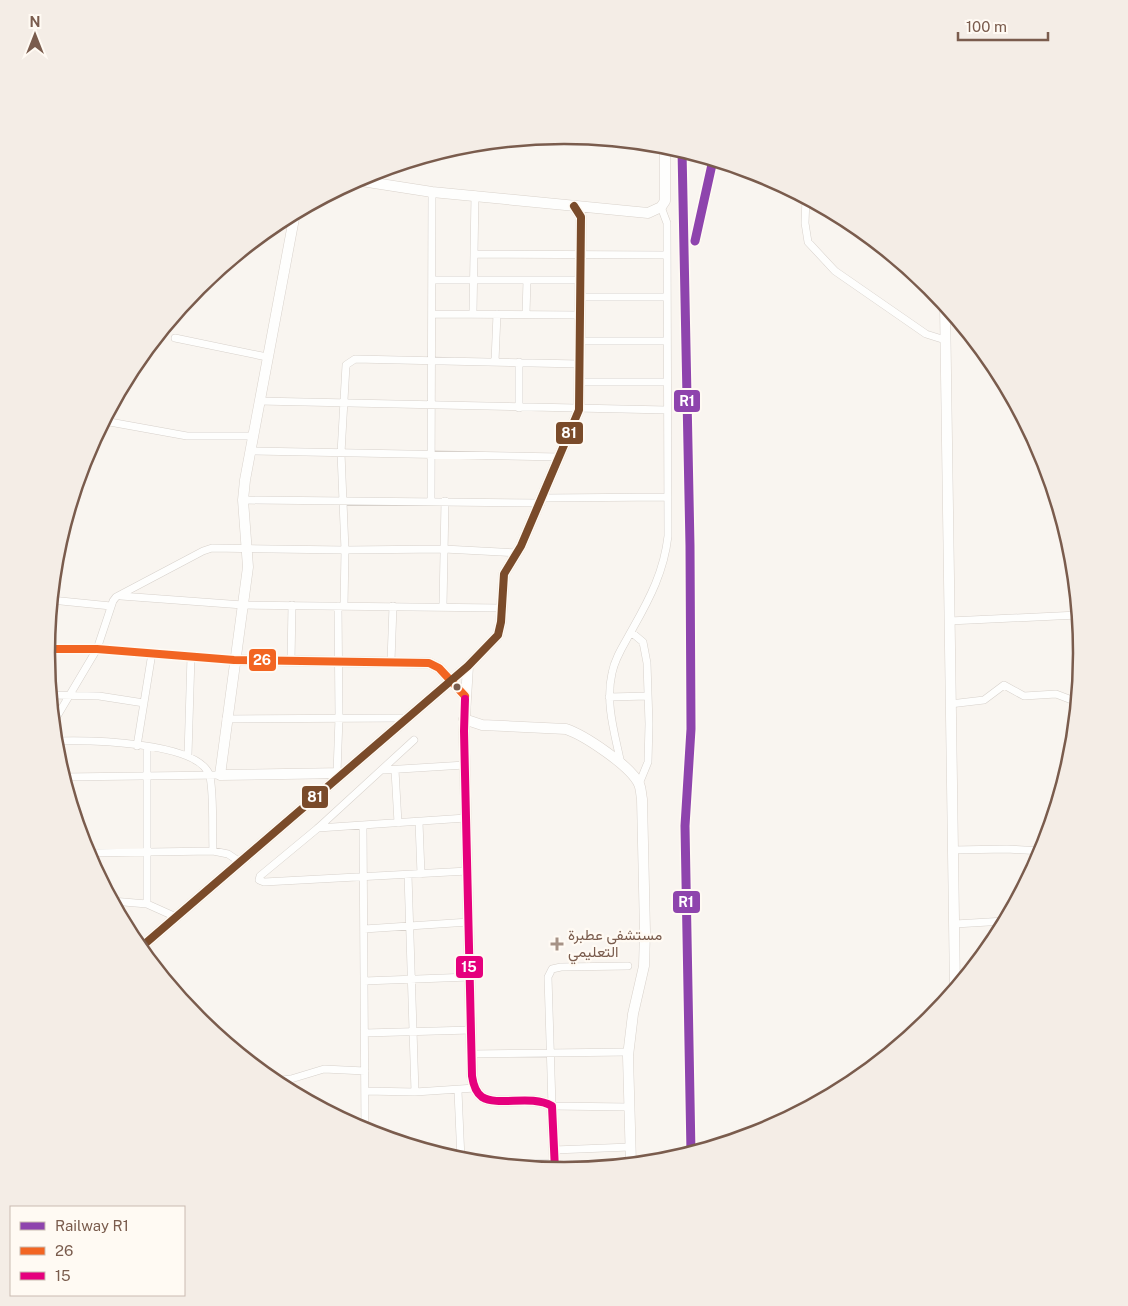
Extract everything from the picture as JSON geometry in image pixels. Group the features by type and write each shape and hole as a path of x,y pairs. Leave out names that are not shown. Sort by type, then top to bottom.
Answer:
{"street":[{"path":"621,764 609,697 612,673 619,653 662,570 668,536 667,223 661,208 667,193 665,155"},
{"path":"371,182 432,192 648,213 661,208"},
{"path":"431,500 433,360 432,192"},
{"path":"472,313 475,196"},
{"path":"806,205 805,223 808,242 835,271 926,334 945,340"},
{"path":"146,943 341,773 468,666 498,635 504,574 518,553 579,410 581,217 574,206"},
{"path":"581,217 589,207"},
{"path":"213,851 215,775 226,719 248,567 243,500 252,436 293,222"},
{"path":"474,254 666,256"},
{"path":"433,280 580,280"},
{"path":"526,314 527,280"},
{"path":"580,297 666,297"},
{"path":"433,314 579,315"},
{"path":"495,361 497,314"},
{"path":"945,315 955,979"},
{"path":"175,338 267,358"},
{"path":"580,341 666,341"},
{"path":"341,773 339,661 345,550 341,453 346,365 354,359 580,364"},
{"path":"518,408 519,362"},
{"path":"580,382 667,382"},
{"path":"259,401 579,410 667,410"},
{"path":"110,422 187,436 252,436"},
{"path":"250,450 560,457"},
{"path":"243,500 445,501 668,497"},
{"path":"443,606 445,501"},
{"path":"59,714 97,649 111,606 116,597 203,551 225,547 345,550 444,549 518,553"},
{"path":"120,596 242,605 502,608"},
{"path":"58,601 111,606"},
{"path":"291,660 292,606"},
{"path":"392,661 393,606"},
{"path":"949,621 1072,615"},
{"path":"631,632 641,638 646,649 648,762 639,784 644,853 644,958 628,1052 631,1158"},
{"path":"55,649 97,649 234,660 392,661 435,665 465,696"},
{"path":"137,746 152,653"},
{"path":"188,755 191,656"},
{"path":"468,666 464,731 471,1030 475,1088 481,1096 493,1100 537,1100 552,1106 629,1107"},
{"path":"950,704 984,700 1004,685 1024,696 1056,694 1071,700"},
{"path":"57,695 99,696 144,704"},
{"path":"609,697 648,696"},
{"path":"226,719 405,718"},
{"path":"464,719 482,725 566,729 576,732 621,764 639,784"},
{"path":"464,731 482,725"},
{"path":"414,740 384,770 260,876 259,880 264,882 468,871"},
{"path":"63,741 87,741 147,747 188,755 215,775"},
{"path":"147,747 147,904"},
{"path":"384,770 465,765"},
{"path":"395,770 398,823"},
{"path":"70,777 341,773"},
{"path":"318,828 466,818"},
{"path":"419,822 421,874"},
{"path":"363,826 365,1121"},
{"path":"953,850 1007,849 1033,851"},
{"path":"96,853 213,851 228,854 240,862"},
{"path":"408,875 415,1092"},
{"path":"120,902 147,904 176,917"},
{"path":"364,930 469,922"},
{"path":"955,924 996,922"},
{"path":"555,1162 549,972 561,966 628,966"},
{"path":"364,981 470,976"},
{"path":"364,1033 471,1030"},
{"path":"472,1054 628,1052"},
{"path":"286,1080 324,1069 365,1071"},
{"path":"365,1091 458,1091 475,1088"},
{"path":"458,1091 461,1151"},
{"path":"554,1150 630,1147"}],"rail line":[{"name":"R1","path":"682,158 690,546 691,729 685,826 691,1146"},
{"name":"R1","path":"695,241 712,166"}],"transit line":[{"name":"81","path":"146,943 468,666 498,635 501,622 504,574 521,546 579,410 581,217 574,206"},
{"name":"26","path":"55,649 97,649 234,660 429,663 439,668 465,696"},
{"name":"15","path":"465,699 464,731 472,1079 478,1093 489,1100 534,1101 552,1106 555,1162"}],"place":[{"name":"مستشفى عطبرة التعليمي","path":"557,944"}]}
